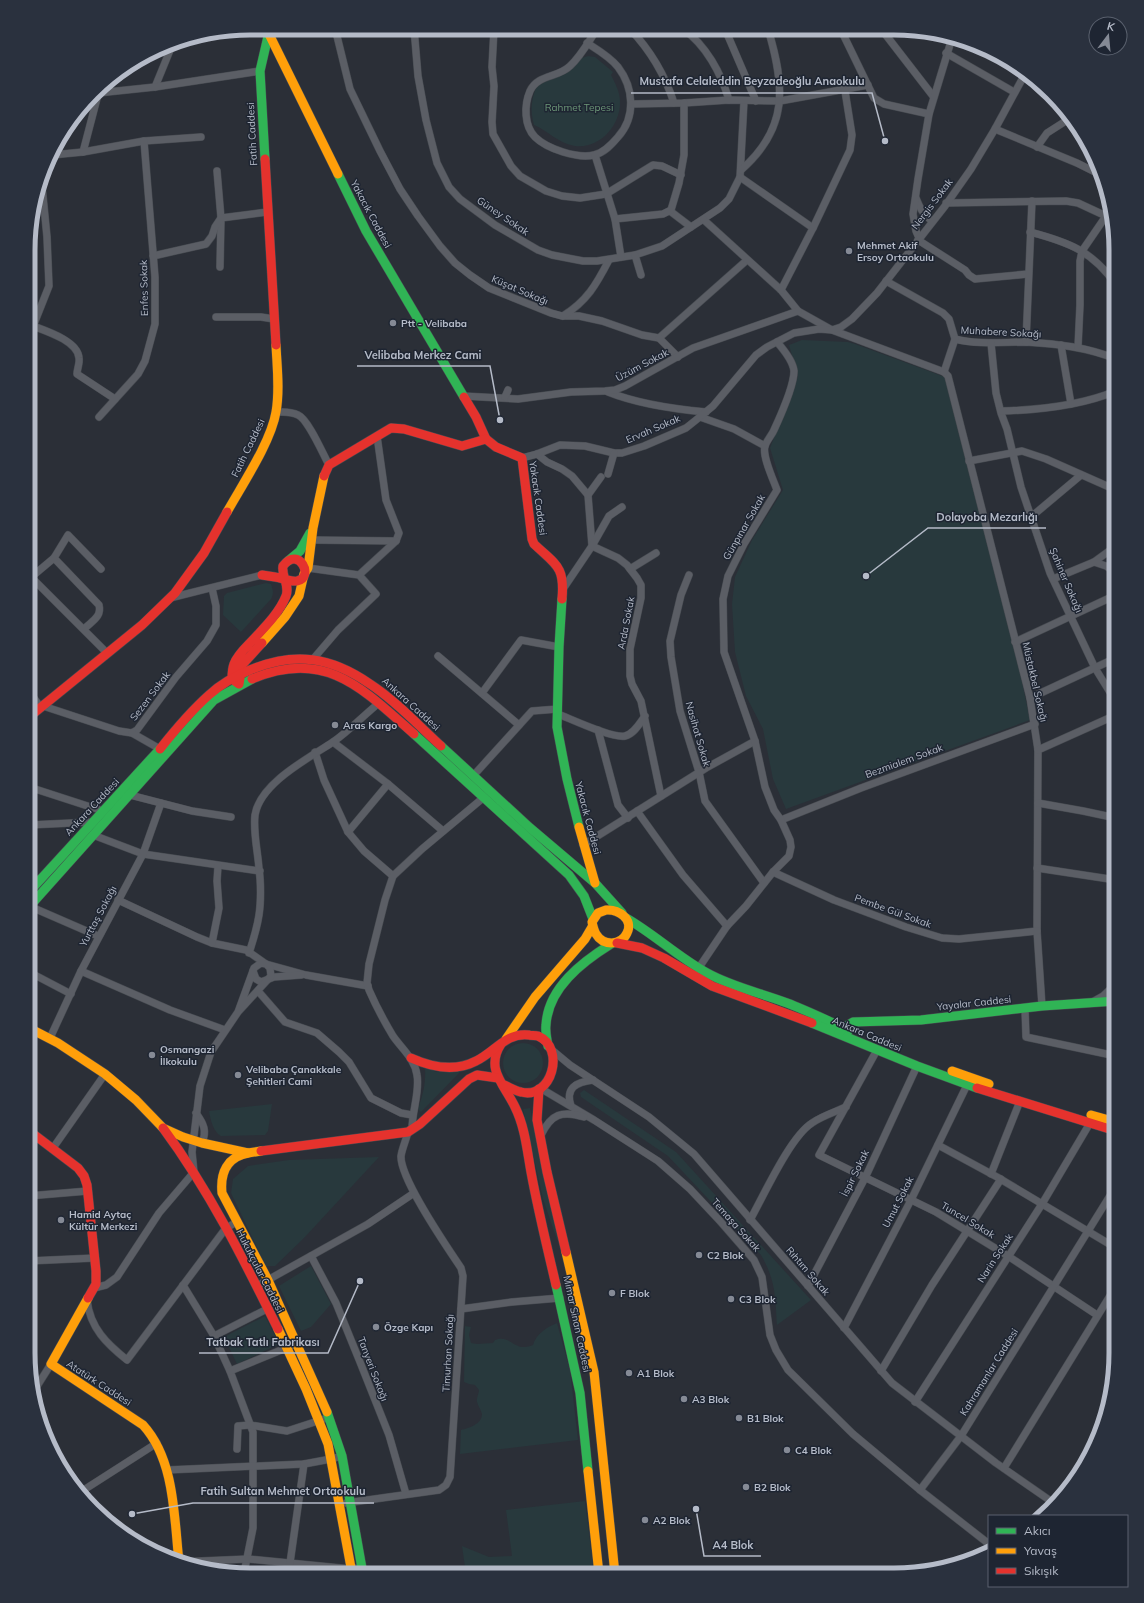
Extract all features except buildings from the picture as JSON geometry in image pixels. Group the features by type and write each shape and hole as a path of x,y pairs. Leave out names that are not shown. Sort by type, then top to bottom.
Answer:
{"main road":[{"name":"Fatih Caddesi","path":"35,712 142,625 175,593 204,553 260,452 272,427 276,412 278,378 267,212 260,71 265,35"},
{"name":"Yakacık Caddesi","path":"269,35 366,231 476,417 486,440 496,447 522,458 532,539 534,544 558,567 562,574 563,589 557,727 566,779 595,884"},
{"path":"306,571 300,561 293,559 286,562 282,569 288,587 284,600 233,665 232,678 239,684 242,666 285,616 299,596 306,571 323,479 329,466 341,457 391,428 404,429 462,446 486,440"},
{"path":"262,575 277,569 300,551 313,528"},
{"path":"262,575 296,582 303,578 306,571"},
{"name":"Ankara Caddesi","path":"35,885 205,698 220,685 252,668 285,658 314,658 338,665 367,680 387,696 529,827 595,884 624,916 645,929 680,957 698,969 734,986 787,1003 877,1050 917,1066 967,1085 1109,1129"},
{"name":"Ankara Caddesi","path":"35,900 214,700 228,689 265,673 277,670 307,667 329,671 346,678 379,702 569,875 590,904 595,935 606,943 642,948 664,958 712,986 1024,1096 1109,1120"},
{"path":"567,859 579,857 582,853 583,845"},
{"path":"410,1131 420,1124 469,1079 480,1075 501,1082 512,1090 521,1093 540,1089 549,1079 554,1066 553,1057 549,1047 546,1023 550,1004 576,970 587,959 622,940 627,935 628,927 624,916 614,910 606,910 598,913 585,939 536,997 496,1052 494,1060 495,1070 501,1082"},
{"name":"Yayalar Caddesi","path":"841,1031 853,1022 921,1020 1042,1006 1109,1002"},
{"name":"Hukukçular Caddesi","path":"35,1031 50,1038 105,1074 136,1100 163,1128 194,1172 226,1228 256,1286 320,1421 328,1444 350,1568"},
{"path":"411,1058 420,1063 433,1067 445,1068 459,1066 475,1062 517,1034 527,1033 536,1036 545,1042 549,1047"},
{"name":"Mimar Sinan Caddesi","path":"501,1082 516,1108 522,1125 531,1173 580,1393 598,1568"},
{"name":"Mimar Sinan Caddesi","path":"540,1089 537,1120 547,1172 594,1372 614,1568"},
{"name":"Hukukçular Caddesi","path":"163,1128 198,1142 248,1153"},
{"name":"Hukukçular Caddesi","path":"362,1568 342,1456 329,1416 268,1280 222,1193 221,1185 225,1171 232,1159 236,1156 248,1153 410,1131"},
{"name":"Atatürk Caddesi","path":"35,1135 78,1168 84,1176 88,1191 95,1258 96,1280 94,1288 51,1364 148,1429 157,1443 167,1470 178,1556"}],"street":[{"name":"Küşat Sokağı","path":"337,35 350,89 400,189 440,246 470,275 489,288 525,304 551,313 562,316 579,316 602,321 642,336 659,338"},
{"name":"Güney Sokak","path":"415,35 418,76 426,120 437,163 449,187 460,199 495,225 538,250 552,256 583,261 609,260 635,255 662,246 704,220 720,208 729,199 740,173"},
{"path":"494,35 492,67 494,99 492,122 493,134 503,154 520,176 546,191 562,196 580,198 606,194 653,164 662,166 681,175"},
{"path":"587,43 618,67 625,79 632,104 626,126 609,147 595,155 580,156 549,146 535,137 528,126 526,113 527,101 530,90 536,82 570,67 587,43 593,35"},
{"path":"635,35 654,58 663,74 674,103"},
{"path":"692,35 706,51 725,87 729,100"},
{"path":"728,35 756,101"},
{"path":"740,173 755,158 770,136 778,115 780,101 777,61 769,35"},
{"path":"843,35 874,98 884,104 929,114"},
{"path":"886,35 933,96"},
{"path":"950,42 933,96 918,179 913,214 918,239 965,270 975,279 1028,274"},
{"path":"155,87 170,50"},
{"path":"946,53 1014,92"},
{"path":"106,90 155,87 260,71"},
{"name":"Nergis Sokak","path":"832,330 841,327 868,304 946,203 970,169 995,129 1023,77"},
{"path":"632,104 729,100 780,101 868,85"},
{"path":"781,290 813,228 851,144 850,115 845,90"},
{"path":"83,152 97,99"},
{"path":"740,173 744,101"},
{"path":"614,219 663,214 670,211 681,175 684,155 684,103"},
{"path":"1037,147 1047,133 1066,121"},
{"path":"995,129 1095,172"},
{"path":"57,154 83,152 144,141 201,137"},
{"name":"Enfes Sokak","path":"99,417 138,374 145,361 155,324 154,256 144,141"},
{"path":"595,155 614,219 621,257"},
{"path":"217,171 221,218 220,267"},
{"path":"740,173 813,228"},
{"path":"35,321 49,286 47,237 43,192"},
{"path":"916,198 922,212 932,221"},
{"path":"1026,342 1032,201"},
{"path":"946,203 1061,201 1078,203 1106,216 1082,251 1080,260 1078,347"},
{"path":"670,211 691,227"},
{"path":"154,256 206,244 221,218 267,212"},
{"path":"704,220 781,290 798,311 832,330 944,372 955,339"},
{"path":"1030,232 1073,245 1100,264 1109,276"},
{"path":"635,255 641,275"},
{"path":"562,316 577,307 596,285 609,260"},
{"path":"678,357 659,338 747,260"},
{"name":"Muhabere Sokağı","path":"886,280 943,313 950,319 955,339 963,341 1026,342 1061,345 1078,347 1109,356"},
{"name":"Üzüm Sokak","path":"463,396 518,399 571,392 615,390 625,386 693,348 798,311"},
{"path":"216,317 274,318"},
{"path":"35,327 64,339 75,349 80,357 77,374 115,399"},
{"name":"Ervah Sokak","path":"522,458 560,445 572,445 614,453 622,453 644,446 686,428 713,406 756,355 777,342 794,333 819,329 832,330"},
{"path":"700,417 734,429 765,446 774,430 793,380 794,370 788,356 777,342"},
{"name":"Şahiner Sokağı","path":"991,342 996,393 1031,517 1053,579 1095,668 1109,691"},
{"path":"1061,345 1071,404"},
{"name":"Müstakbel Sokağı","path":"944,372 948,376 1030,698 1035,724 1038,750 1037,931 1042,1006"},
{"path":"505,398 508,390"},
{"path":"606,391 625,399 678,409 706,412"},
{"path":"1001,411 1071,404 1087,401 1109,393"},
{"path":"276,412 291,412 300,415 307,422 329,466"},
{"path":"359,575 396,541 399,533 386,500 377,436"},
{"name":"Günpınar Sokak","path":"698,969 727,926 746,906 772,872 789,856 791,847 790,840 781,820 774,810 765,787 755,741 724,652 723,599 727,580 732,566 744,544 777,490 765,454 765,446"},
{"path":"969,461 1022,451 1046,459 1109,487"},
{"path":"608,474 614,453"},
{"path":"537,454 547,462 562,469 572,476 588,495 592,546"},
{"path":"1031,517 1081,475"},
{"path":"588,495 601,477"},
{"path":"563,589 592,546 609,516 622,506"},
{"path":"35,573 54,558 68,535 102,569"},
{"path":"312,540 396,541"},
{"name":"Arda Sokak","path":"592,546 618,558 638,578 642,593 631,642 629,659 630,676 632,684 641,701 645,716 661,796"},
{"path":"1053,579 1094,562 1109,551"},
{"path":"630,569 656,553"},
{"path":"54,558 99,605 100,611 98,616 84,629"},
{"path":"1094,562 1109,568"},
{"path":"306,571 359,575 376,594 338,630 314,658"},
{"path":"170,598 262,575"},
{"name":"Nasihat Sokak","path":"689,575 671,632 670,648 680,711 699,772 705,801 764,883"},
{"path":"35,582 107,653"},
{"name":"Sezen Sokak","path":"42,707 119,731 132,733 137,730 176,677 207,641 216,625 216,606 212,588"},
{"path":"1015,642 1109,598"},
{"path":"482,693 521,640 560,647"},
{"path":"438,656 519,725"},
{"path":"1030,698 1109,661"},
{"path":"35,698 42,707"},
{"path":"306,975 274,977 261,982 256,979 253,970 249,953 260,914 260,871 255,837 255,814 260,801 273,784 315,752 333,742 379,702"},
{"path":"473,776 532,711 558,712 598,730 626,736 632,732 645,716"},
{"path":"1038,750 1109,718"},
{"name":"Bezmialem Sokak","path":"781,820 861,788 1035,724"},
{"path":"598,730 618,805 628,818"},
{"path":"132,733 160,749"},
{"path":"583,845 699,772 755,741"},
{"path":"333,742 388,784 443,831"},
{"path":"315,752 324,780 348,832 364,851 393,876"},
{"path":"348,832 388,784"},
{"path":"35,790 103,811"},
{"path":"130,795 192,811 231,817"},
{"path":"238,1012 253,970 258,964 266,964 306,975 368,986 367,974 369,964 385,900 393,876 443,831 483,798"},
{"name":"Yurttaş Sokağı","path":"50,1038 98,936 143,854 161,803"},
{"path":"1038,803 1109,817"},
{"path":"638,811 683,875 727,926"},
{"path":"35,825 93,822"},
{"path":"92,835 143,854 260,871"},
{"path":"212,943 219,908 217,881 218,866"},
{"path":"1037,868 1109,879"},
{"name":"Pembe Gül Sokak","path":"772,872 834,900 931,935 959,939 1037,931"},
{"path":"35,879 40,879"},
{"path":"94,1288 106,1285 117,1277 159,1213 194,1172 192,1152 198,1142 197,1112 200,1086 212,1052 238,1012 271,976 271,970 266,964 242,949 212,943 118,900"},
{"path":"35,910 98,936"},
{"path":"81,971 164,1007 225,1030"},
{"path":"35,975 71,994"},
{"name":"Timurhan Sokağı","path":"339,1504 440,1490 444,1488 449,1481 459,1358 463,1276 461,1268 414,1193 402,1164 401,1156 410,1131 418,1082 417,1073 411,1058 387,1026 368,986"},
{"path":"1092,1003 1109,990"},
{"path":"258,991 285,1022 317,1033 339,1052 349,1062 371,1098 401,1114 412,1115"},
{"path":"1026,1009 1026,1037 1109,1055"},
{"name":"Rıhtım Sokak","path":"549,1047 570,1065 649,1117 694,1154 892,1383 915,1402 1050,1501"},
{"path":"750,1220 790,1148 811,1123 846,1107 877,1050"},
{"name":"İspir Sokak","path":"808,1286 865,1178 917,1066"},
{"path":"53,1148 105,1074"},
{"path":"571,1106 569,1099 573,1087 581,1082 593,1080"},
{"name":"Umut Sokak","path":"844,1328 911,1200 967,1085"},
{"name":"Temaşa Sokak","path":"540,1089 594,1120 658,1161 690,1189 720,1220 754,1260 762,1277 770,1335 776,1350 788,1370 853,1434 920,1490"},
{"path":"991,1174 1020,1101"},
{"name":"Tuncel Sokak","path":"846,1107 819,1155 936,1212 1008,1256 1097,1315"},
{"path":"541,1135 546,1125 553,1118 561,1114 568,1113 594,1120"},
{"name":"Narin Sokak","path":"915,1402 1042,1204 1090,1123"},
{"path":"938,1145 991,1174 1109,1244"},
{"path":"881,1371 932,1285 1001,1180"},
{"path":"35,1195 88,1191"},
{"path":"256,1286 368,1224 414,1193"},
{"name":"Kahramanlar Caddesi","path":"920,1490 961,1436 1109,1197"},
{"path":"87,1300 90,1316 95,1326 104,1339 127,1360 226,1228 237,1222"},
{"name":"Tanyeri Sokağı","path":"311,1256 336,1303 360,1362 389,1435 406,1494"},
{"path":"35,1261 95,1258"},
{"path":"183,1285 214,1336 230,1371 252,1432 254,1467 253,1528 245,1568"},
{"path":"1004,1468 1109,1297"},
{"path":"461,1309 512,1302 560,1298"},
{"path":"214,1336 267,1309"},
{"path":"230,1371 296,1344"},
{"path":"38,1385 51,1364"},
{"path":"238,1449 238,1426 250,1425 287,1431 320,1421 329,1416"},
{"path":"84,1490 157,1443"},
{"path":"167,1470 304,1464 342,1456"},
{"path":"290,1563 304,1464"},
{"path":"920,1490 988,1543"},
{"path":"195,1561 248,1559 290,1563 311,1568"}],"green space":[{"name":"Rahmet Tepesi","path":"588,56 595,57 613,72 611,75 619,94 619,110 613,127 607,134 593,144 575,146 558,140 534,125 532,100 537,86 569,65"},
{"path":"802,340 848,342 945,377 1020,672 1030,720 786,809 773,779 763,729 746,696 735,652 732,604 735,577 752,540 783,490 770,448 798,376 789,345"},
{"path":"266,583 271,584 272,586 273,593 271,599 241,632 223,615 224,596 227,593"},
{"path":"527,1043 534,1046 540,1052 543,1063 542,1071 534,1080 527,1083 519,1083 512,1080 504,1071 503,1059 506,1052 515,1044"},
{"path":"425,1068 437,1072 460,1072 421,1112 418,1109 424,1089"},
{"path":"584,1090 676,1152 811,1300 777,1325 774,1289 770,1273 761,1255 668,1156 581,1097 580,1093"},
{"path":"272,1104 268,1131 265,1135 221,1136 216,1132 211,1122 209,1111"},
{"path":"530,1108 560,1240 557,1240 543,1199 523,1109"},
{"path":"379,1157 304,1238 275,1266 266,1266 231,1193 233,1179 248,1166 289,1160"},
{"path":"311,1266 331,1304 311,1327 301,1331 279,1286"},
{"path":"265,1316 279,1344 237,1364 224,1337"},
{"path":"557,1323 570,1370 578,1440 460,1454 461,1430 471,1427 477,1423 482,1414 477,1404 479,1390 475,1385 464,1382 465,1326 471,1327 469,1335 471,1343 493,1343 495,1340 505,1339 521,1347 526,1347 533,1345 534,1341 542,1331"},
{"path":"585,1501 593,1568 465,1568 462,1546 489,1557 512,1556 506,1510"}],"traffic: fast":[{"path":"265,159 260,71 268,35"},
{"path":"338,174 366,231 464,397"},
{"path":"288,561 300,551 310,533"},
{"path":"562,599 557,727 567,779 579,827"},
{"path":"35,900 214,700 252,679"},
{"path":"414,734 569,875 584,896 593,919"},
{"path":"441,746 529,827 595,883 622,913"},
{"path":"35,885 160,749"},
{"path":"626,918 696,967 707,973 736,986 787,1003 849,1030"},
{"path":"548,1046 546,1028 548,1012 553,999 568,977 589,959 611,944"},
{"path":"839,1033 843,1028 853,1022 921,1020 1042,1006 1109,1001"},
{"path":"812,1023 917,1066 977,1088"},
{"path":"556,1285 580,1393 588,1471"},
{"path":"327,1412 342,1456 362,1568"}],"traffic: slow":[{"path":"269,35 338,174"},
{"path":"227,512 262,450 273,424 278,395 276,345"},
{"path":"262,643 285,617 299,596 304,574 308,568 313,528 324,476"},
{"path":"579,827 595,883"},
{"path":"606,910 620,913 627,919 629,928 621,940 612,943 607,942 603,941 596,934 592,922 598,913 606,910"},
{"path":"506,1039 535,997 585,939 592,927"},
{"path":"35,1031 58,1043 105,1074 136,1100 163,1128 183,1137 202,1143 248,1153 261,1151"},
{"path":"952,1071 989,1084"},
{"path":"1091,1115 1109,1120"},
{"path":"248,1153 235,1158 226,1167 222,1179 222,1193 268,1280 327,1412"},
{"path":"566,1252 594,1372 614,1568"},
{"path":"88,1298 51,1364 143,1425 154,1439 167,1472 171,1490 178,1556"},
{"path":"278,1329 306,1389 328,1444 351,1568"},
{"path":"588,1471 598,1568"}],"traffic: jam":[{"path":"265,159 276,345"},
{"path":"464,397 476,417 486,439 496,447 522,458 532,539 534,544 557,567 562,579 562,599"},
{"path":"324,476 329,465 391,428 404,429 462,446 486,439"},
{"path":"35,712 142,625 175,593 204,553 227,512"},
{"path":"262,575 280,578 283,579 286,580 297,581 302,579 305,574 305,569 303,564 294,559 289,560 283,566 283,573 284,577 285,581 287,588 286,596 275,615 242,651 235,661 232,670 232,679 239,684 242,665 262,643"},
{"path":"160,749 196,708 223,684 244,672 266,664 282,660 297,659 327,663 341,668 370,684 389,698 441,746"},
{"path":"252,679 278,671 301,668 322,671 341,678 359,688 414,734"},
{"path":"617,943 642,948 664,958 712,986 812,1023"},
{"path":"411,1058 435,1066 460,1066 476,1061 507,1040 521,1035 538,1036 547,1042 552,1051 552,1072 541,1088 532,1092 521,1092 504,1085"},
{"path":"501,1044 495,1061 495,1069 515,1107 521,1122 556,1285"},
{"path":"261,1151 408,1132 420,1124 469,1079 477,1075 498,1078"},
{"path":"977,1088 1109,1129"},
{"path":"539,1089 537,1120 547,1172 566,1252"},
{"path":"163,1128 196,1176 211,1201 239,1251 278,1329"},
{"path":"35,1135 78,1168 84,1176 87,1185 96,1271 96,1284 88,1298"}],"place":[{"name":"Mustafa Celaleddin Beyzadeoğlu Anaokulu","path":"885,141"},
{"name":"Mehmet Akif Ersoy Ortaokulu","path":"849,251"},
{"name":"Ptt - Velibaba","path":"393,323"},
{"name":"Velibaba Merkez Cami","path":"500,420"},
{"name":"Dolayoba Mezarlığı","path":"866,576"},
{"name":"Aras Kargo","path":"335,725"},
{"name":"Osmangazi İlkokulu","path":"152,1055"},
{"name":"Velibaba Çanakkale Şehitleri Cami","path":"238,1075"},
{"name":"Hamid Aytaç Kültür Merkezi","path":"61,1220"},
{"name":"C2 Blok","path":"699,1255"},
{"name":"Tatbak Tatlı Fabrikası","path":"360,1281"},
{"name":"F Blok","path":"612,1293"},
{"name":"C3 Blok","path":"731,1299"},
{"name":"Özge Kapı","path":"376,1327"},
{"name":"A1 Blok","path":"629,1373"},
{"name":"A3 Blok","path":"684,1399"},
{"name":"B1 Blok","path":"739,1418"},
{"name":"C4 Blok","path":"787,1450"},
{"name":"B2 Blok","path":"746,1487"},
{"name":"A4 Blok","path":"696,1509"},
{"name":"Fatih Sultan Mehmet Ortaokulu","path":"132,1514"},
{"name":"A2 Blok","path":"645,1520"}]}
